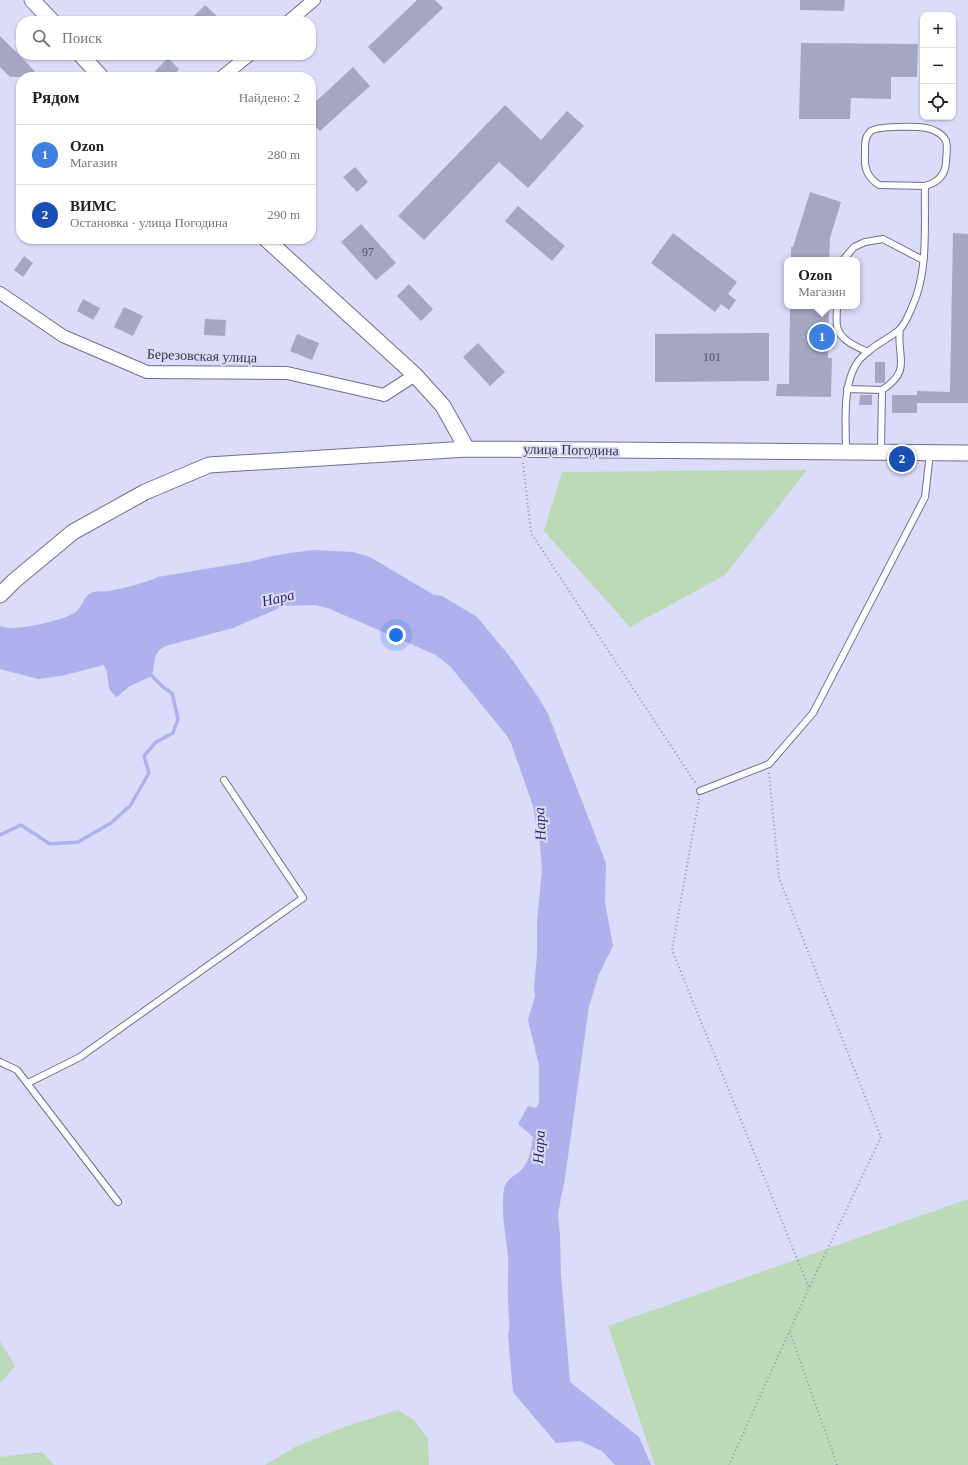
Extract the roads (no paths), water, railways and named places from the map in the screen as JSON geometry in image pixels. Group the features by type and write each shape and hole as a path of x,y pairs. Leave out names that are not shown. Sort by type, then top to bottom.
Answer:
{"street":[{"path":"32,0 47,16"},
{"path":"295,16 314,0"},
{"path":"86,60 96,72"},
{"path":"228,72 243,60"},
{"path":"271,244 415,375 443,406 467,449"},
{"name":"Березовская улица","path":"0,293 63,336 147,372 287,373 384,395 415,375"},
{"name":"улица Погодина","path":"0,595 14,581 73,532 145,492 209,465 467,449 968,453"}],"lane":[{"path":"880,127 926,128 933,130 942,137 946,142 946,167 938,180 933,184 925,186 879,185 874,182 869,177 864,166 865,141 870,132 880,127"},
{"path":"847,389 882,390 891,384 900,372 902,356 899,340 900,329 917,295 924,260 925,186"},
{"path":"846,257 854,247 865,242 883,239 924,260"},
{"path":"837,309 837,326 840,332 851,344 868,352"},
{"path":"846,453 848,380 855,366 862,357 900,329"},
{"path":"881,453 882,390"},
{"path":"700,791 768,764 813,713 925,497 930,453"},
{"path":"28,1084 80,1057 303,898 224,780"},
{"path":"0,1062 17,1070 118,1202"}],"water":[{"name":"Нара","path":"315,550 353,552 370,557 434,595 442,596 477,617 511,658 548,714 606,863 605,902 613,946 599,974 589,1006 565,1178 558,1213 561,1275 570,1382 639,1437 651,1465 615,1465 602,1451 580,1441 556,1443 513,1392 508,1335 508,1255 503,1196 505,1185 524,1167 531,1150 533,1137 518,1124 528,1106 536,1108 539,1102 539,1065 528,1020 535,996 534,988 537,955 537,922 542,870 540,845 533,806 511,743 507,736 450,666 436,655 330,609 315,605 284,606 233,628 166,646 156,655 152,676 130,686 117,697 110,690 104,665 61,676 38,679 0,669 0,626 8,628 27,627 64,617 77,611 88,595 93,592 127,587 158,577 253,561 284,554"}],"waterway":[{"path":"0,835 21,825 50,844 78,842 111,823 130,806 149,773 144,756 156,742 173,733 178,719 172,693 163,687 149,673"}],"place":[{"name":"Ozon","path":"822,337"},
{"name":"ВИМС","path":"902,459"}]}
